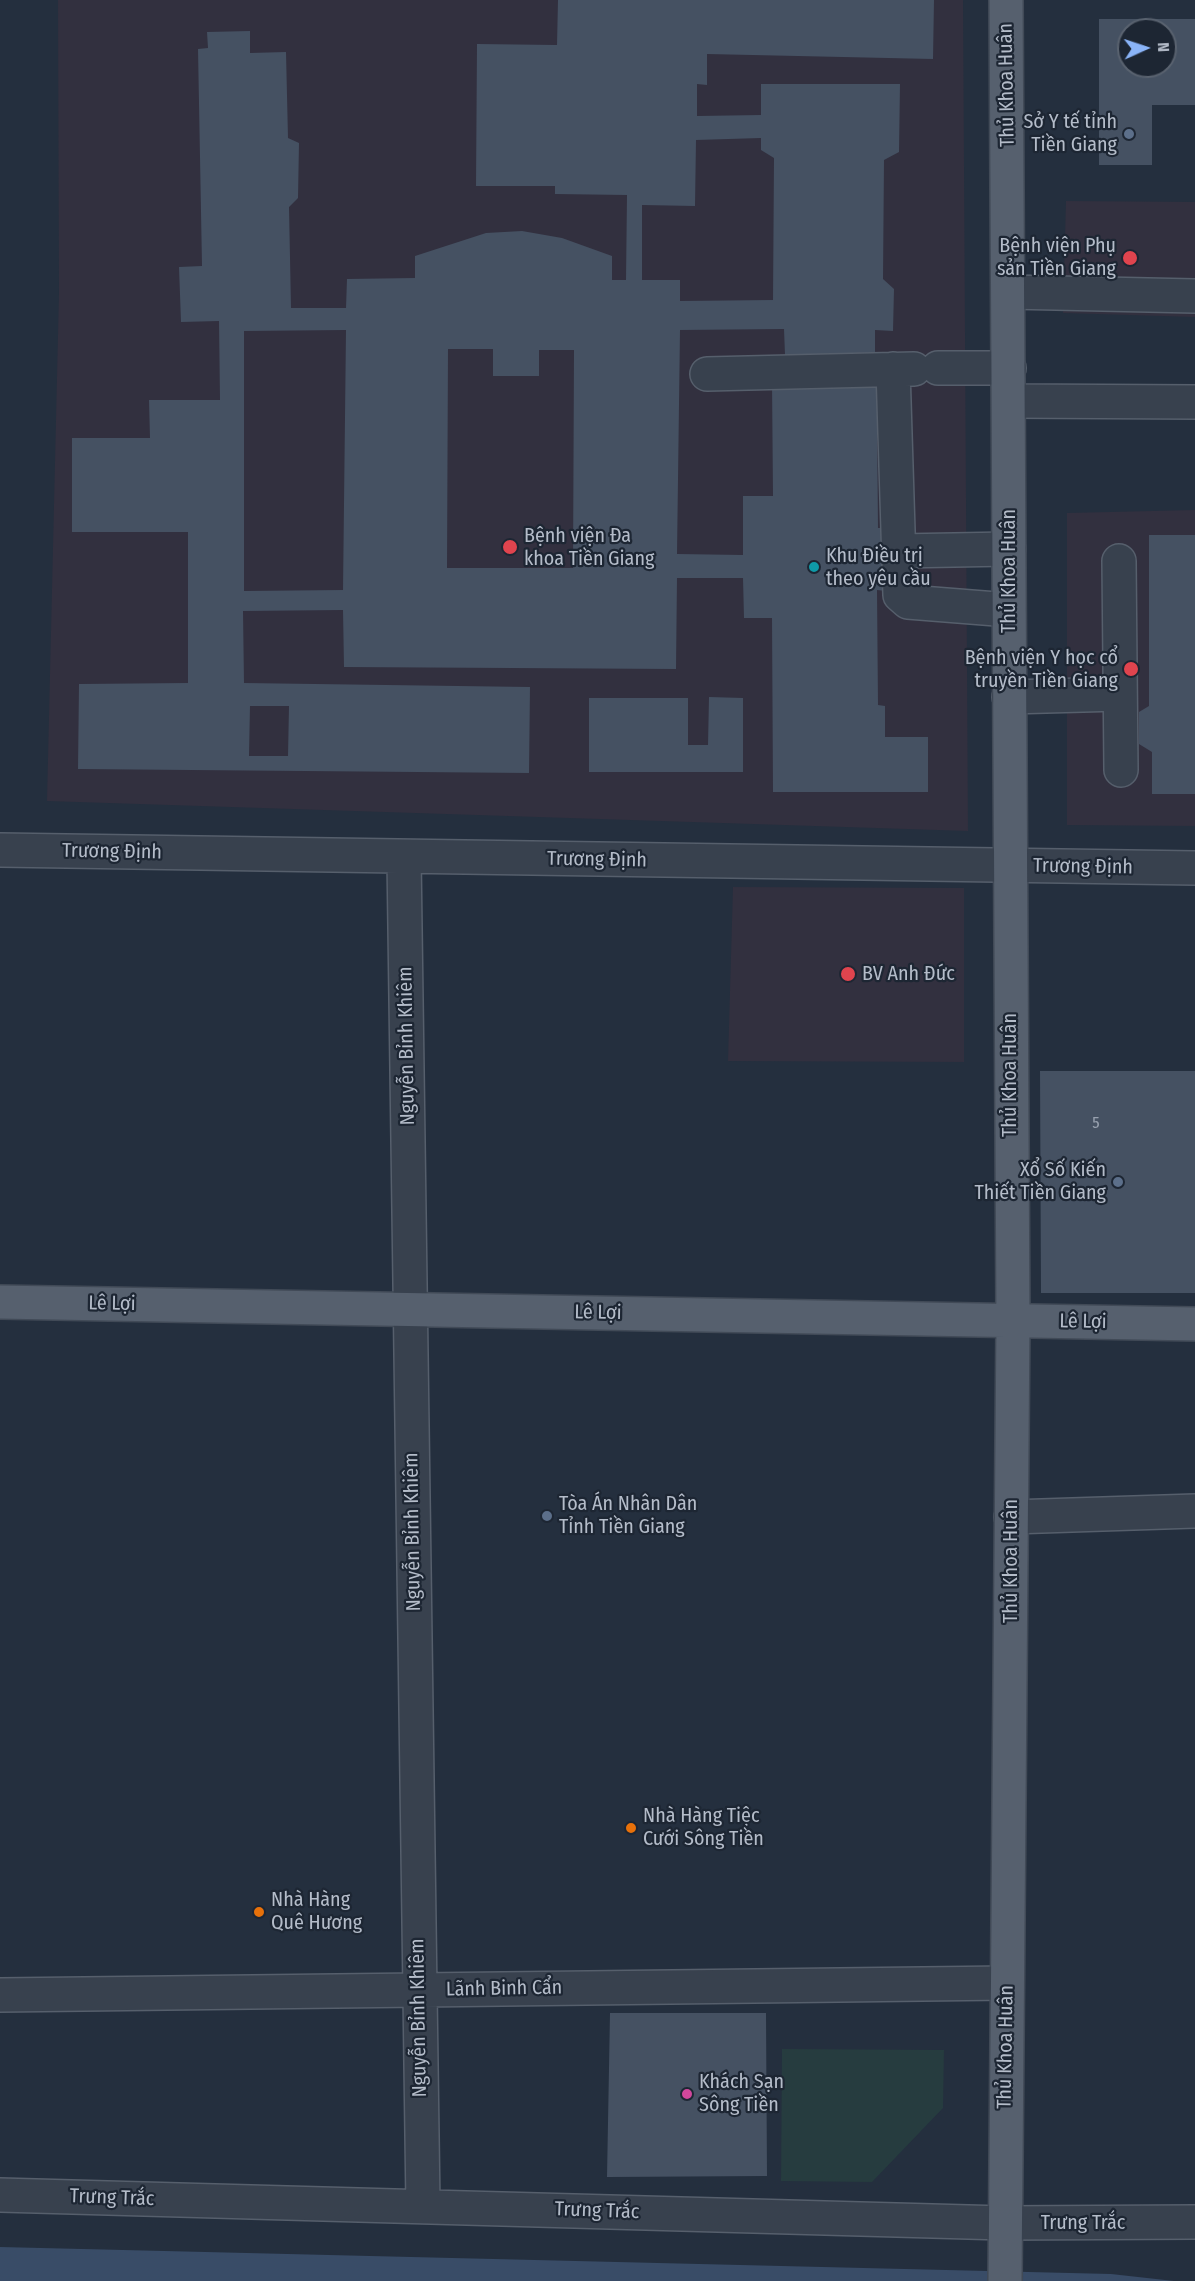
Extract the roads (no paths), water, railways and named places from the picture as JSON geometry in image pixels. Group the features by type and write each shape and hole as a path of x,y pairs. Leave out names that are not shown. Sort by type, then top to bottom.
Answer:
{"main road":[{"name":"Thủ Khoa Huân","path":"1004,2252 1012,1321 1006,0"},
{"name":"Lê Lợi","path":"0,1302 1195,1324"}],"street":[{"path":"1009,292 1195,296"},
{"path":"707,374 1009,368"},
{"path":"915,369 899,551 900,595 908,602 1009,610"},
{"path":"1009,401 1195,402"},
{"path":"899,551 1009,549"},
{"path":"1119,561 1121,770"},
{"path":"1009,697 1120,694"},
{"name":"Trương Định","path":"0,850 1195,868"},
{"name":"Nguyễn Bỉnh Khiêm","path":"404,857 423,2206"},
{"path":"1011,1518 1195,1511"},
{"name":"Lãnh Binh Cẩn","path":"0,1995 1007,1983"},
{"name":"Trưng Trắc","path":"0,2195 423,2206 1004,2252 1195,2223"}],"water":[{"path":"0,2247 1111,2274 1174,2281 0,2281"}],"place":[{"name":"Sở Y tế tỉnh Tiền Giang","path":"1129,134"},
{"name":"Bệnh viện Phụ sản Tiền Giang","path":"1130,258"},
{"name":"Bệnh viện Đa khoa Tiền Giang","path":"510,547"},
{"name":"Khu Điều trị theo yêu cầu","path":"814,567"},
{"name":"Bệnh viện Y học cổ truyền Tiền Giang","path":"1131,669"},
{"name":"BV Anh Đức","path":"848,974"},
{"name":"Xổ Số Kiến Thiết Tiền Giang","path":"1118,1182"},
{"name":"Tòa Án Nhân Dân Tỉnh Tiền Giang","path":"547,1516"},
{"name":"Nhà Hàng Tiệc Cưới Sông Tiền","path":"631,1828"},
{"name":"Nhà Hàng Quê Hương","path":"259,1912"},
{"name":"Khách Sạn Sông Tiền","path":"687,2094"}]}
